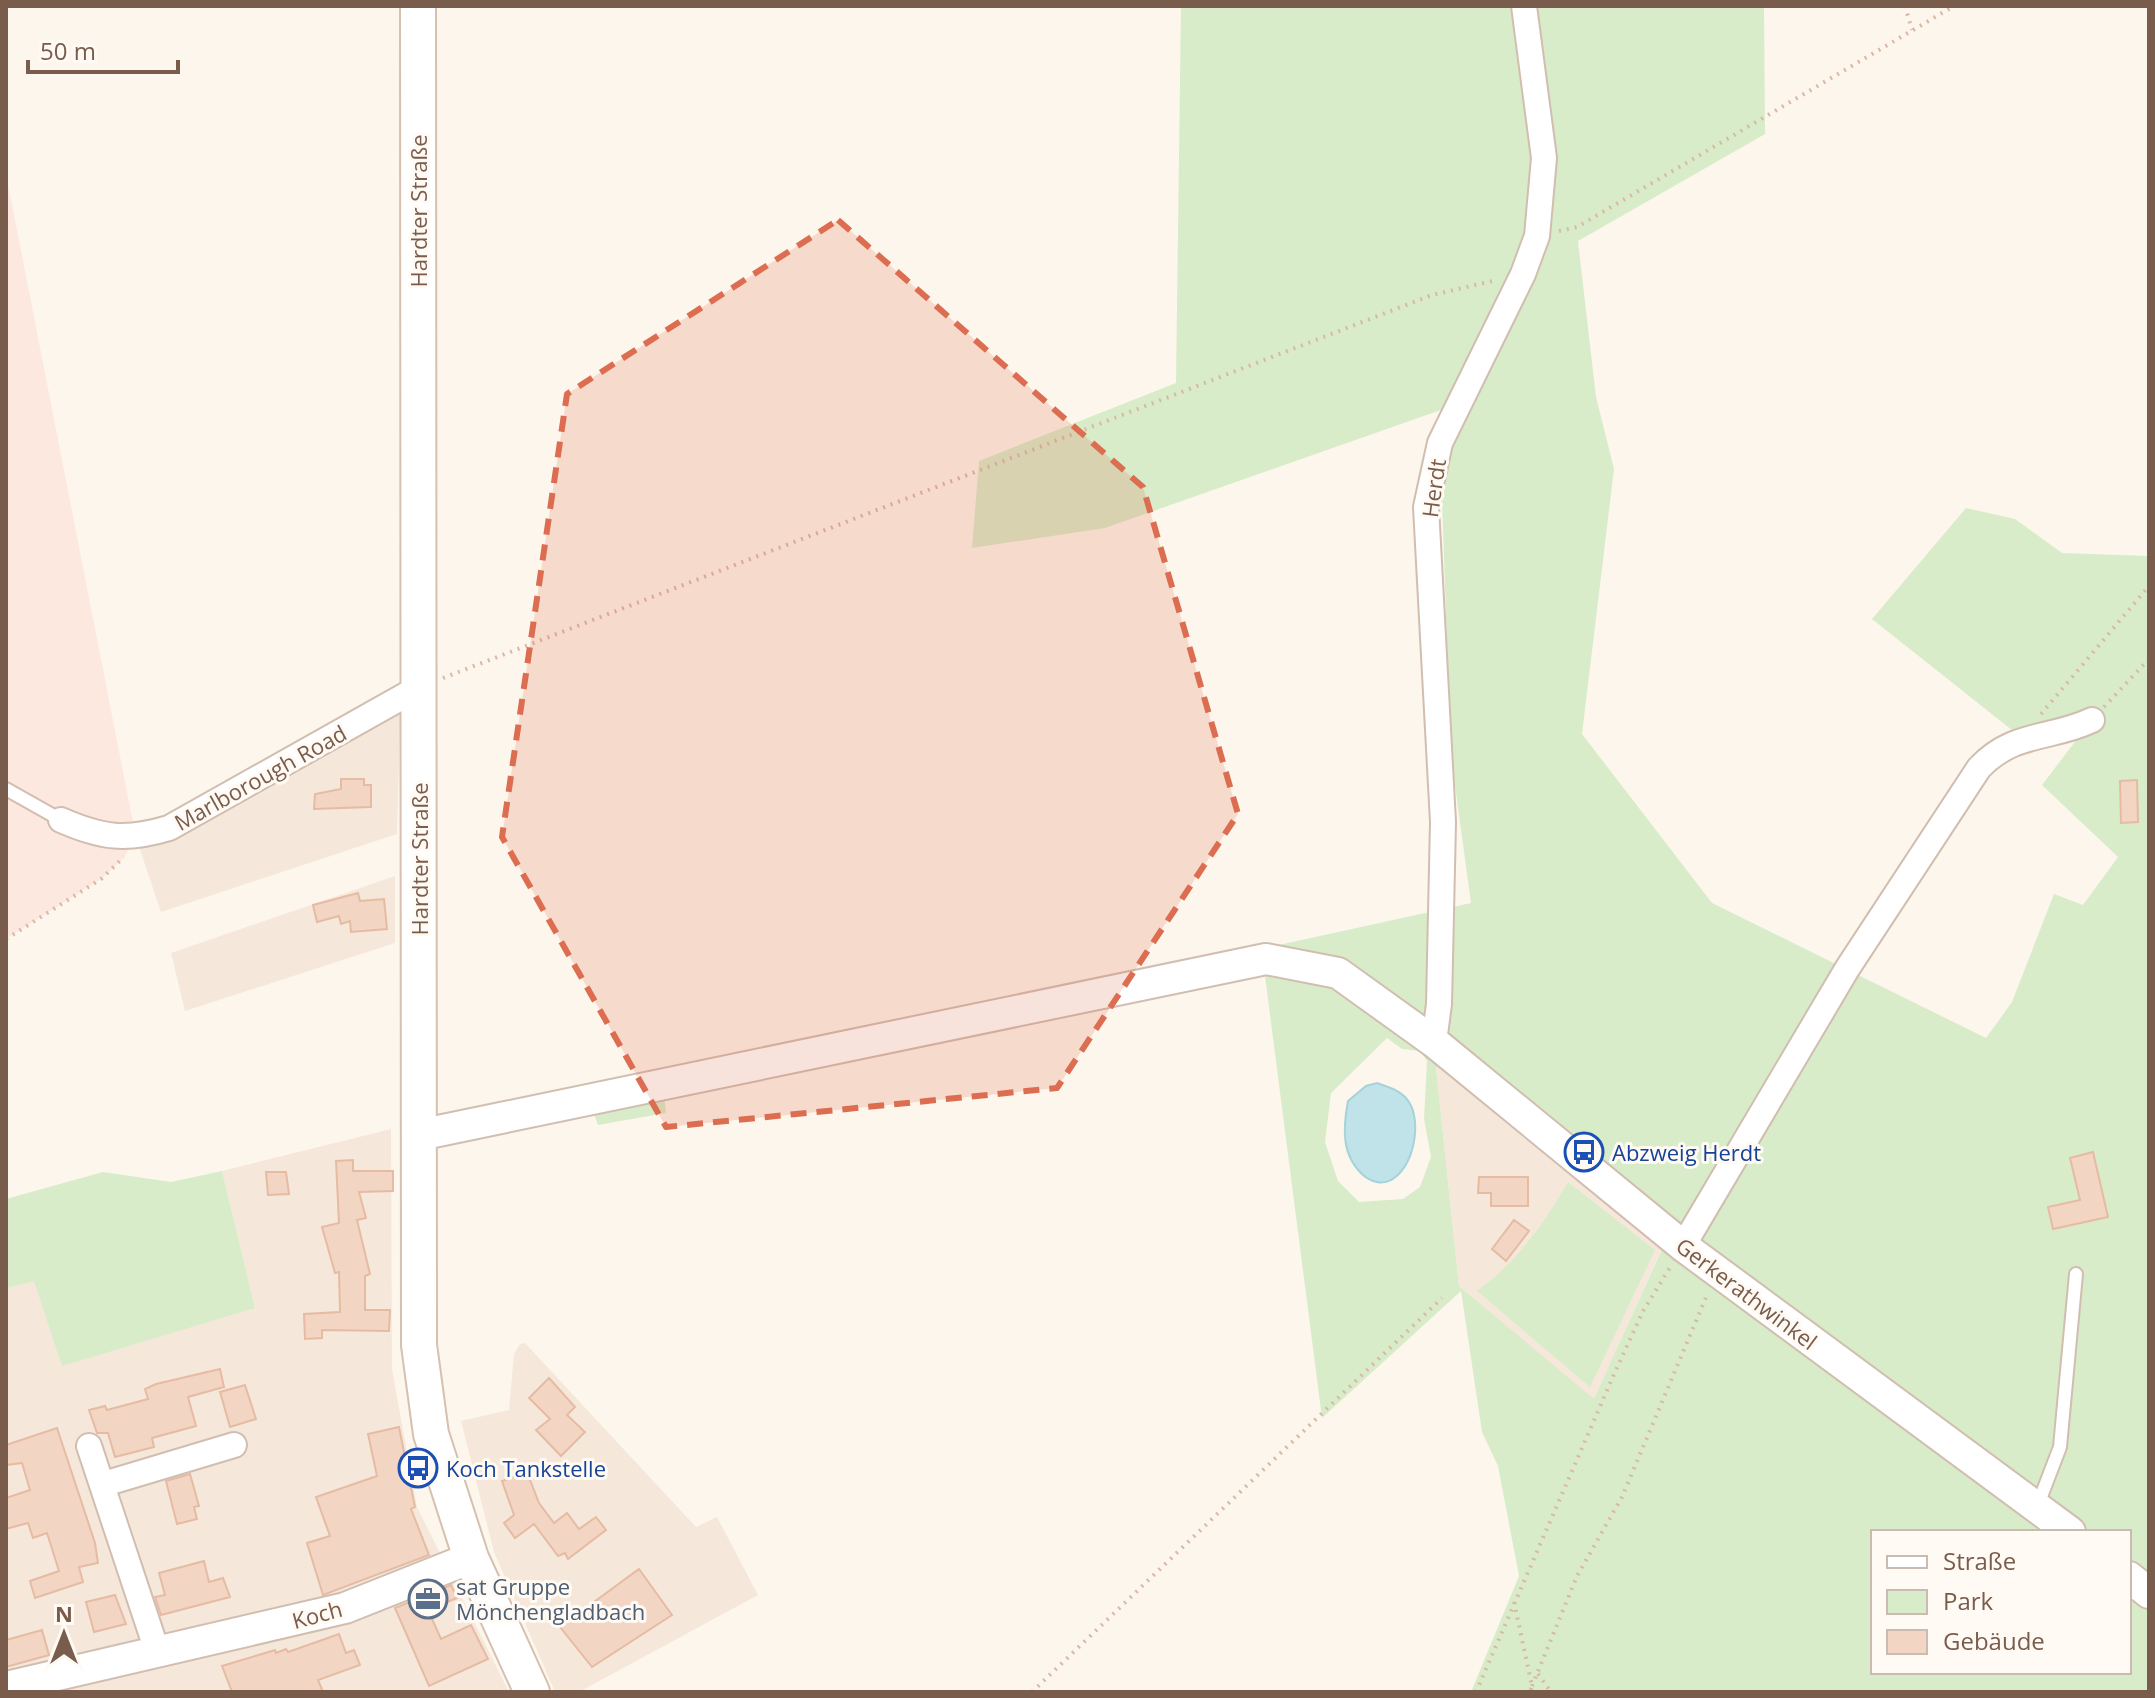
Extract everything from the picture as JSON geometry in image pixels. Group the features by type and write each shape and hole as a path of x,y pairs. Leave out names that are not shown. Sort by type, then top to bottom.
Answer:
{"main road":[{"name":"Hardter Straße","path":"418,6 419,1345 431,1434 471,1558 532,1692"}],"street":[{"name":"Herdt","path":"1434,1042 1439,1004 1443,822 1426,507 1440,443 1523,274 1537,236 1544,158 1524,6"},
{"name":"Marlborough Road","path":"61,820 97,833 136,838 169,828 420,687"},
{"path":"1683,1246 1839,982 1979,768 1994,752 2022,738 2071,730 2092,720"},
{"name":"Gerkerathwinkel","path":"419,1135 1266,959 1338,973 1434,1042 1683,1246 2067,1530"},
{"path":"104,1484 234,1445"},
{"path":"89,1446 157,1651"},
{"name":"Koch","path":"6,1687 345,1608 471,1558"},
{"path":"2131,1579 2149,1593"}],"lane":[{"name":"Marlborough Road","path":"6,789 61,820"},
{"path":"2037,1507 2060,1447 2076,1274"}],"path":[{"path":"1905,6 1912,30"},
{"path":"1537,236 1577,227 1954,6"},
{"path":"420,687 1432,295 1523,274"},
{"path":"2022,738 2087,656 2149,586"},
{"path":"2092,720 2149,659"},
{"path":"6,939 101,879 122,860 136,838"},
{"path":"1476,1692 1643,1311 1683,1246"},
{"path":"1530,1692 1577,1576 1622,1497 1717,1271"},
{"path":"1032,1692 1442,1298"},
{"path":"1514,1600 1532,1686"},
{"path":"1538,1674 1551,1692"}],"highlighted area":[{"path":"838,220 1143,487 1238,814 1057,1088 666,1127 502,837 567,394"}],"shaded area":[{"path":"6,174 136,838 122,860 101,879 6,939"},
{"path":"401,696 397,834 161,912 136,838"},
{"path":"395,876 395,943 185,1011 171,953"},
{"path":"1444,1064 1662,1248 1594,1400 1459,1286 1436,1068"},
{"path":"391,1129 392,1369 417,1507 509,1692 6,1692 6,1288 34,1280 255,1308 222,1171"},
{"path":"525,1343 696,1527 717,1517 758,1595 579,1692 555,1692 494,1552 461,1421 509,1410 514,1354 520,1344"}],"green space":[{"path":"1181,6 1764,6 1765,134 1578,241 1596,397 1614,469 1582,734 1712,903 1986,1038 2012,1002 2054,894 2083,905 2118,857 2042,785 2090,722 2022,738 1872,619 1966,508 2015,519 2062,553 2149,556 2149,1692 1471,1692 1519,1576 1498,1466 1482,1432 1461,1291 1322,1418 1264,968 1274,946 1471,903 1451,756 1441,474 1475,398 1105,528 972,548 979,461 1176,383","holes":["1387,1038 1402,1049 1420,1051 1427,1061 1424,1119 1431,1157 1420,1187 1403,1199 1359,1202 1338,1181 1325,1142 1331,1093","1444,1064 1662,1249 1594,1399 1459,1286 1436,1068"]},
{"path":"664,1093 666,1113 598,1125 592,1108"},
{"path":"222,1171 255,1308 62,1366 34,1281 6,1288 6,1199 103,1172 171,1182"},
{"path":"1568,1182 1655,1250 1590,1387 1477,1291 1505,1268 1528,1242"}],"water":[{"path":"1377,1083 1406,1098 1415,1121 1414,1144 1405,1166 1399,1174 1384,1182 1373,1181 1363,1175 1351,1159 1345,1141 1348,1101 1366,1086"}],"building":[{"path":"341,779 364,779 364,785 371,785 371,807 314,809 315,794 341,789"},
{"path":"2137,780 2138,822 2121,823 2120,781"},
{"path":"358,893 360,901 384,899 387,929 351,932 350,921 341,924 339,916 317,922 313,905"},
{"path":"2093,1152 2108,1217 2053,1229 2048,1207 2080,1200 2070,1158"},
{"path":"353,1160 353,1171 393,1171 393,1191 359,1192 366,1218 357,1220 370,1274 365,1276 365,1310 390,1310 389,1331 322,1330 322,1338 305,1339 304,1314 340,1312 339,1272 335,1273 322,1227 339,1223 336,1161"},
{"path":"266,1172 286,1172 289,1194 268,1195"},
{"path":"1479,1177 1528,1177 1528,1206 1491,1206 1491,1193 1478,1193"},
{"path":"1514,1220 1529,1231 1506,1261 1492,1249"},
{"path":"220,1369 224,1387 188,1397 196,1426 152,1438 154,1447 115,1457 108,1433 97,1433 89,1410 105,1406 107,1410 148,1399 145,1389 156,1384"},
{"path":"549,1378 575,1407 567,1415 585,1432 561,1456 536,1430 550,1419 529,1398"},
{"path":"245,1385 256,1419 230,1427 220,1392"},
{"path":"399,1427 415,1507 411,1509 429,1555 323,1595 307,1543 330,1536 316,1497 377,1476 368,1434"},
{"path":"57,1428 95,1543 98,1563 79,1567 83,1582 35,1598 30,1581 59,1571 47,1533 33,1538 28,1523 6,1529 6,1498 30,1490 22,1463 6,1465 6,1445"},
{"path":"527,1472 539,1503 554,1523 567,1513 579,1529 596,1517 606,1530 568,1559 565,1553 558,1556 534,1524 515,1538 504,1523 514,1515 502,1481"},
{"path":"190,1474 199,1506 194,1507 197,1519 177,1524 166,1481"},
{"path":"204,1561 209,1582 223,1578 230,1597 161,1615 155,1597 165,1595 159,1573"},
{"path":"639,1569 672,1615 592,1667 560,1627"},
{"path":"451,1585 457,1598 428,1610 441,1639 471,1625 488,1659 429,1686 395,1608"},
{"path":"115,1595 126,1624 94,1632 86,1602"},
{"path":"42,1630 49,1655 6,1667 6,1640"},
{"path":"339,1634 346,1653 354,1650 360,1665 318,1680 323,1692 232,1692 222,1666 275,1650 276,1653 286,1649 288,1652"}],"place":[{"name":"Abzweig Herdt","path":"1584,1152"},
{"name":"Koch Tankstelle","path":"418,1468"},
{"name":"sat Gruppe Mönchengladbach","path":"428,1599"}]}
